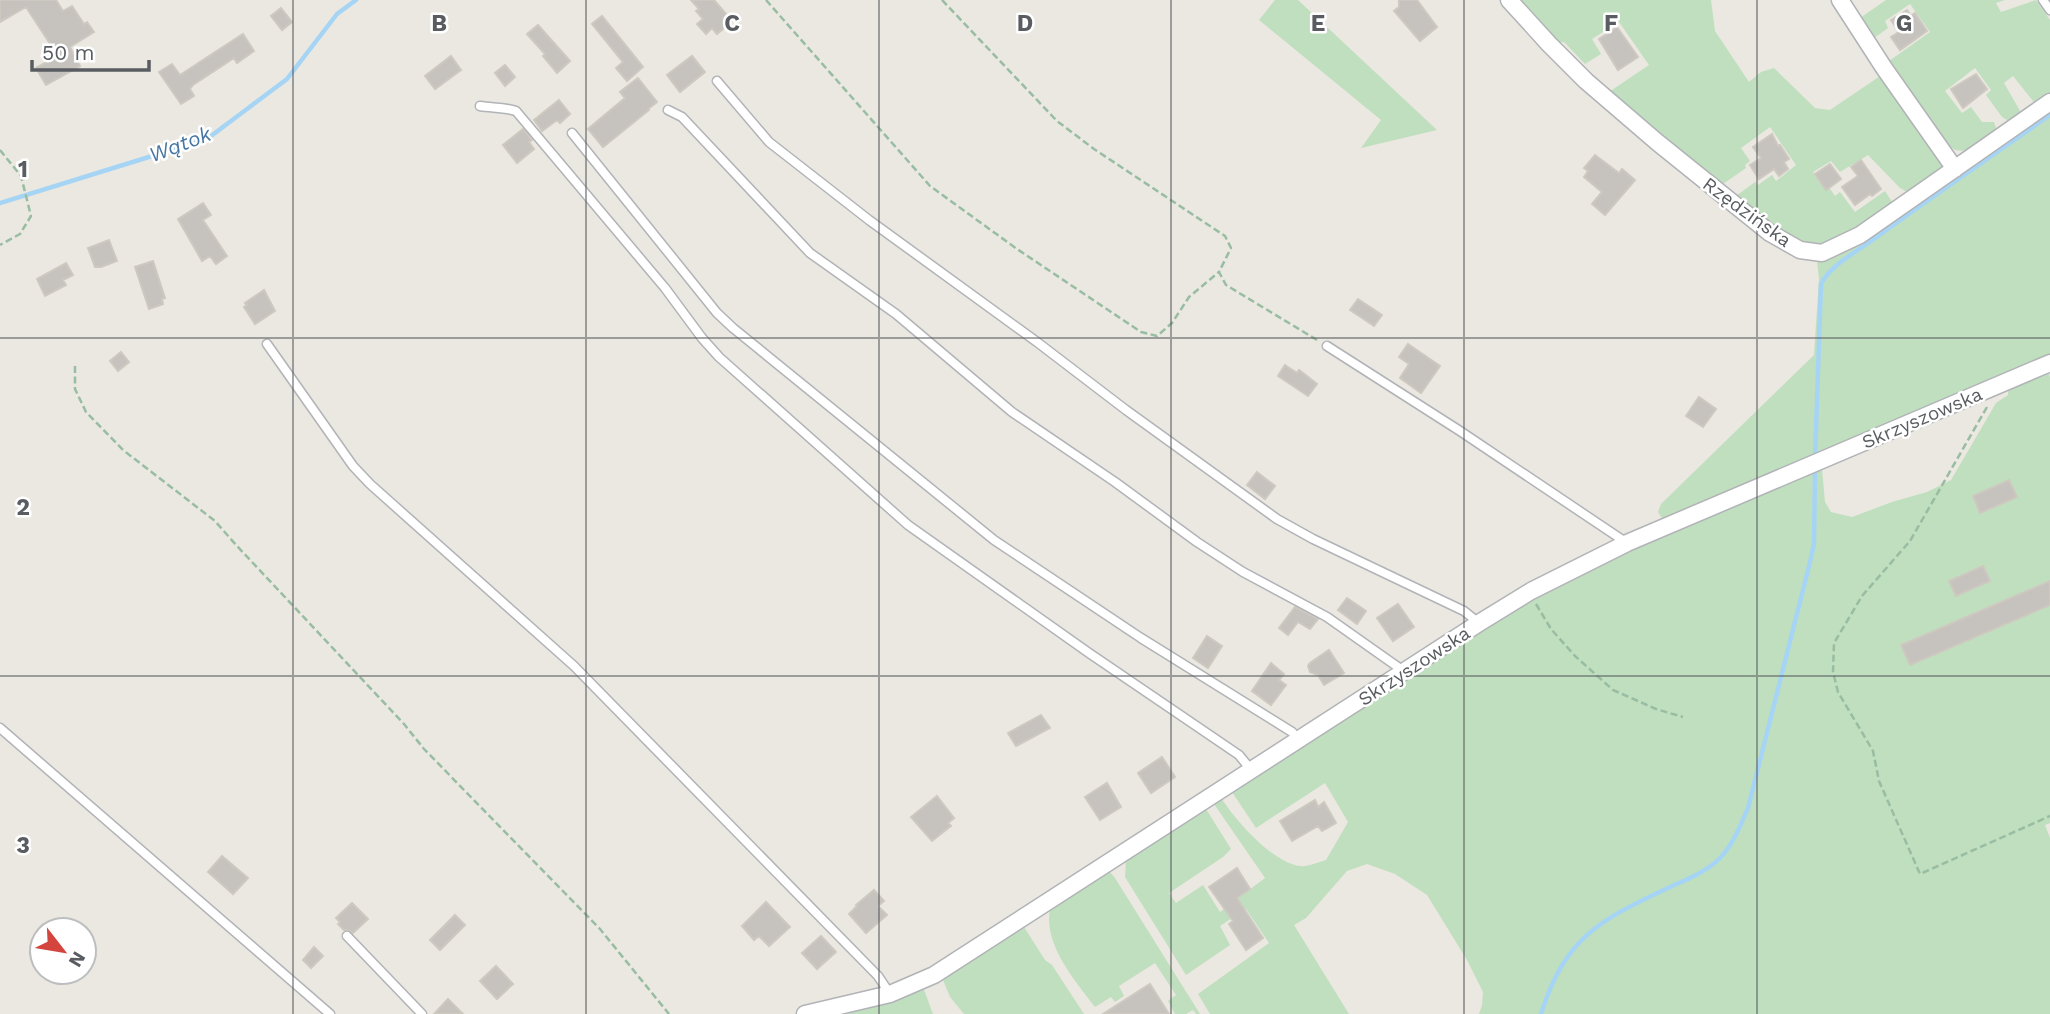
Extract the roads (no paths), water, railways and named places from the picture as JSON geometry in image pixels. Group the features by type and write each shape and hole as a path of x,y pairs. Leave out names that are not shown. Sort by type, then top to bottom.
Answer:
{"street":[{"name":"Rzędzińska","path":"1509,0 1586,81 1657,142 1770,233 1800,250 1822,253 1860,235 2050,102"},
{"path":"1840,0 1955,169"},
{"name":"Skrzyszowska","path":"805,1014 890,994 934,975 1531,591 1627,543 2050,363"}],"lane":[{"path":"2043,0 2050,9"},
{"path":"717,81 769,142 869,220 1277,519 1464,611 1479,623"},
{"path":"480,106 505,107 516,111 665,288 719,357 908,525 1239,755 1252,771"},
{"path":"668,110 682,117 810,253 888,308 1012,412 1197,542 1243,572 1327,617 1405,672"},
{"path":"572,133 717,313 733,328 994,540 1141,638 1292,732 1299,740"},
{"path":"267,344 353,466 370,484 574,666 878,976 890,994"},
{"path":"1327,346 1627,543"},
{"path":"0,728 330,1014"},
{"path":"347,936 422,1014"}],"waterway":[{"name":"Wątok","path":"0,203 207,139 287,79 337,14 356,0"},
{"path":"1815,459 1821,284 1825,277 1846,258 2050,115"},
{"path":"1541,1014 1561,966 1588,934 1623,910 1708,868 1724,854 1736,835 1748,808 1811,558 1814,543 1815,468"}]}
